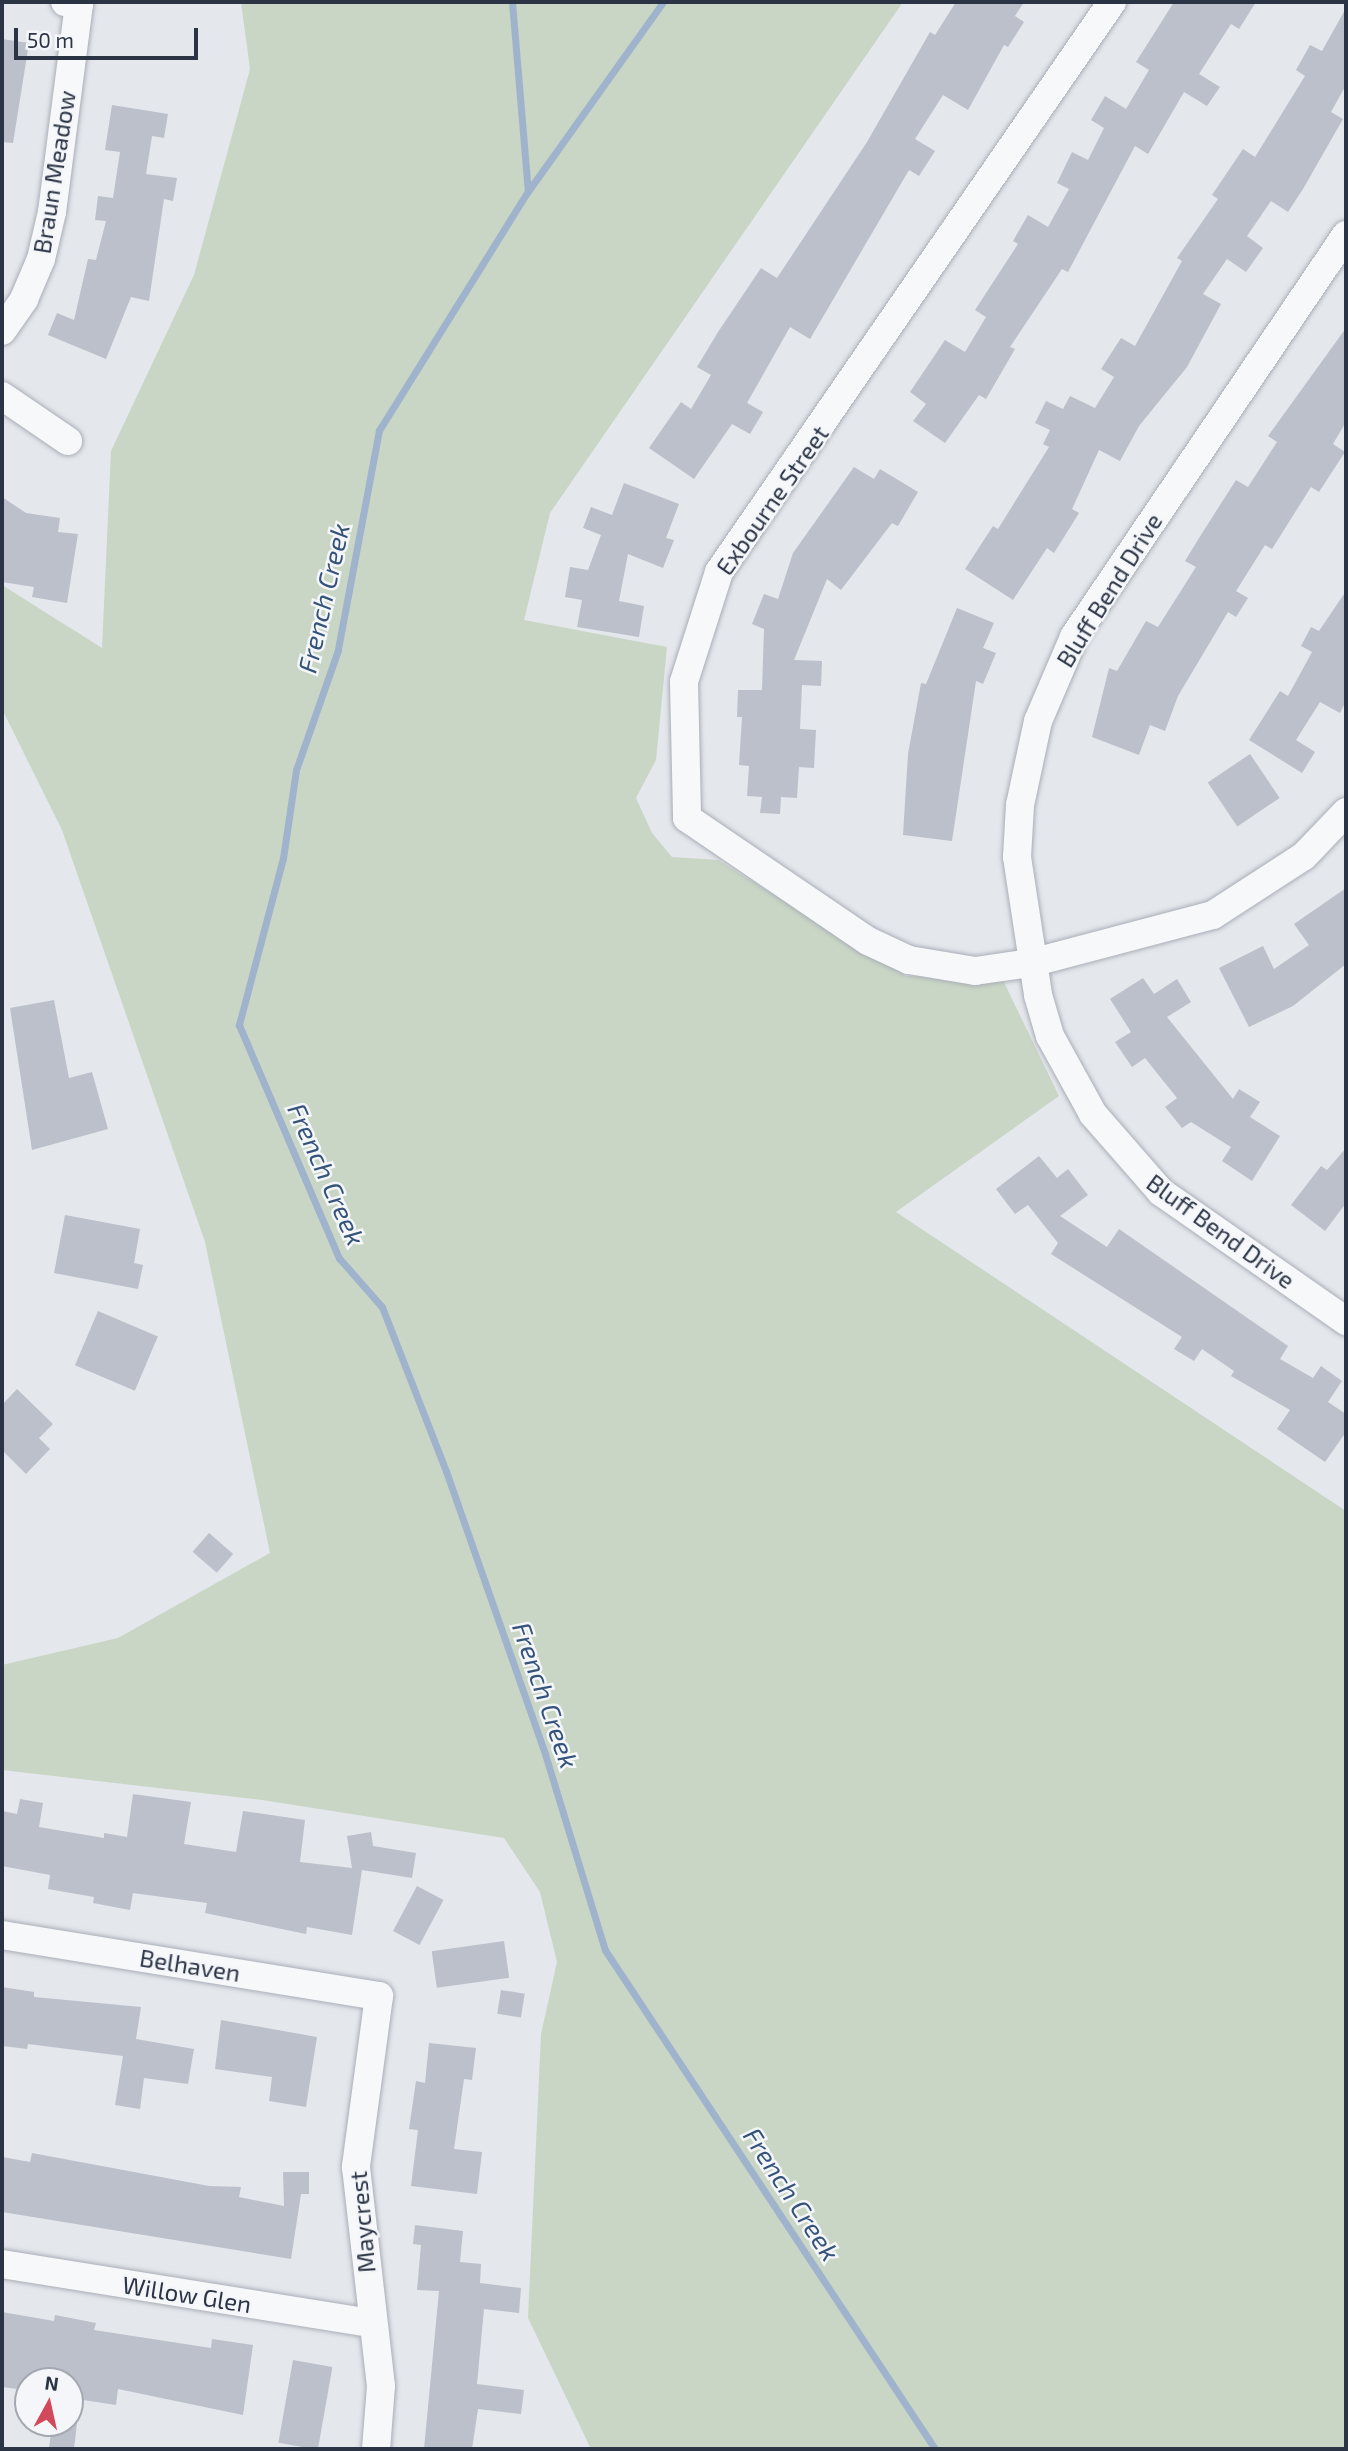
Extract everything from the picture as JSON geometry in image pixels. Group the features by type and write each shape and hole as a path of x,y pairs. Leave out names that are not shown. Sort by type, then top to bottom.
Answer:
{"street":[{"name":"Exbourne Street","path":"1031,962 953,969 888,951 687,818 684,682 719,572 1112,2"},
{"name":"Braun Meadow","path":"2,331 33,279 52,212 72,3"},
{"name":"Bluff Bend Drive","path":"1346,235 1074,637 1054,678 1038,721 1020,806 1017,857 1031,962 1065,1066 1120,1150 1161,1192 1346,1321"},
{"path":"2,396 68,441"},
{"path":"1031,962 1213,915 1295,862 1346,812"},
{"name":"Belhaven","path":"2,1935 379,1996"},
{"name":"Maycrest","path":"376,2449 380,2386 356,2167 379,1996"},
{"name":"Willow Glen","path":"2,2264 371,2323"}],"green space":[{"path":"241,2 903,2 550,513 524,620 667,647 656,760 636,798 652,833 672,857 718,860 906,976 1001,976 1059,1096 896,1212 1346,1511 1346,2449 591,2449 528,2318 541,2034 557,1962 540,1892 504,1838 262,1800 2,1770 2,1665 118,1638 270,1553 205,1242 62,830 2,709 2,585 102,648 111,451 194,275 250,69"}],"building":[{"path":"956,2 1024,2 1015,16 1024,22 1008,47 1004,45 968,110 943,95 915,139 935,151 919,176 909,170 810,339 790,327 747,403 763,412 750,434 732,424 694,479 649,448 681,402 691,409 711,375 697,367 718,332 761,268 777,278 867,142 930,32 935,35"},
{"path":"1174,2 1256,2 1239,29 1231,24 1199,74 1220,87 1207,106 1184,92 1148,154 1135,146 1068,272 1062,269 1010,347 1015,349 986,399 979,395 945,443 913,421 926,404 910,392 945,340 965,352 986,317 975,310 1018,244 1013,241 1028,215 1048,227 1069,189 1057,183 1072,152 1088,160 1104,128 1091,120 1105,96 1126,109 1149,70 1136,62"},
{"path":"1346,8 1346,85 1331,112 1343,119 1288,212 1271,201 1247,236 1263,248 1246,272 1227,259 1203,294 1221,304 1187,367 1139,426 1120,461 1099,450 1072,509 1079,513 1054,553 1047,548 1013,600 965,569 993,526 998,529 1049,447 1043,444 1050,430 1035,423 1046,401 1063,409 1070,396 1095,408 1114,377 1101,369 1121,338 1135,346 1182,261 1177,258 1218,199 1212,195 1243,149 1255,157 1305,76 1296,70 1310,45 1322,51"},
{"path":"2,39 29,43 13,143 2,142"},
{"path":"112,105 168,114 164,138 152,136 146,174 177,178 173,201 164,199 149,301 131,297 106,359 48,335 57,313 74,320 88,259 96,260 106,221 95,220 98,196 113,198 120,152 105,150"},
{"path":"1346,328 1346,422 1333,444 1345,452 1319,492 1311,487 1272,549 1265,545 1236,591 1248,598 1236,617 1228,612 1178,696 1165,731 1150,725 1139,755 1092,737 1109,668 1117,671 1146,621 1158,627 1196,567 1185,561 1199,538 1236,480 1248,487 1277,442 1268,436"},
{"path":"854,467 874,479 880,469 918,492 898,526 892,523 841,590 827,579 794,660 822,661 821,686 802,685 800,729 816,730 814,768 799,767 797,798 781,797 780,814 760,813 762,797 747,796 749,766 739,765 742,717 737,717 738,690 762,690 764,629 752,624 764,594 778,599 793,553"},
{"path":"624,483 679,504 666,538 674,540 663,568 628,554 619,601 644,606 639,637 577,627 582,600 565,597 570,567 588,570 601,535 583,528 591,507 612,515"},
{"path":"2,497 26,513 60,518 58,532 78,534 67,603 32,597 34,587 2,582"},
{"path":"1346,591 1346,701 1340,713 1320,702 1296,740 1315,752 1302,773 1249,740 1280,691 1288,696 1312,652 1301,646 1311,627 1319,631"},
{"path":"957,608 994,623 983,648 996,653 983,684 976,681 952,841 903,835 908,754 921,683 926,684"},
{"path":"1250,754 1280,798 1237,826 1208,783"},
{"path":"1346,888 1346,964 1293,1006 1249,1027 1219,968 1263,946 1274,969 1309,945 1294,924"},
{"path":"1143,978 1154,994 1177,979 1191,1002 1167,1017 1233,1099 1239,1089 1260,1102 1250,1117 1280,1136 1252,1181 1222,1161 1231,1147 1191,1122 1182,1128 1165,1107 1177,1098 1145,1058 1132,1067 1115,1042 1131,1032 1110,999"},
{"path":"54,1000 69,1078 92,1072 108,1129 32,1150 10,1008"},
{"path":"1346,1148 1346,1203 1325,1231 1291,1205 1321,1166 1327,1170"},
{"path":"1039,1156 1057,1178 1068,1169 1088,1195 1060,1216 1107,1247 1119,1229 1288,1346 1280,1359 1313,1378 1321,1366 1342,1381 1328,1402 1346,1414 1346,1432 1325,1462 1277,1429 1290,1410 1231,1376 1234,1371 1202,1349 1194,1361 1174,1349 1182,1337 1051,1254 1058,1243 1028,1205 1015,1214 996,1189"},
{"path":"65,1215 140,1229 134,1263 143,1265 138,1289 54,1273"},
{"path":"98,1311 158,1336 135,1391 75,1365"},
{"path":"17,1389 53,1424 39,1438 50,1449 26,1474 2,1450 2,1405"},
{"path":"209,1533 233,1554 217,1573 193,1552"},
{"path":"133,1794 191,1802 184,1844 236,1852 243,1811 305,1820 300,1862 352,1868 347,1836 371,1832 373,1846 416,1853 412,1878 362,1870 352,1935 307,1927 306,1934 205,1913 207,1903 133,1893 130,1910 93,1903 94,1897 48,1889 50,1875 2,1866 2,1811 17,1814 20,1799 43,1803 39,1827 104,1838 104,1833 127,1837"},
{"path":"417,1886 443,1900 420,1945 393,1931"},
{"path":"504,1941 509,1978 437,1988 432,1951"},
{"path":"2,1987 34,1992 34,1997 141,2007 136,2039 194,2049 188,2084 144,2078 140,2109 115,2105 123,2056 28,2044 27,2049 2,2046"},
{"path":"501,1990 525,1994 521,2017 497,2014"},
{"path":"221,2020 317,2037 306,2107 269,2101 272,2077 215,2069"},
{"path":"429,2043 476,2048 472,2080 464,2079 454,2149 482,2152 477,2194 411,2186 418,2130 409,2129 416,2081 425,2083"},
{"path":"32,2153 209,2186 241,2187 239,2197 284,2206 283,2172 309,2172 309,2194 301,2194 291,2259 2,2212 2,2157 30,2162"},
{"path":"415,2225 463,2231 460,2262 481,2264 480,2283 521,2288 519,2313 484,2309 477,2384 524,2390 521,2414 478,2409 472,2449 424,2449 439,2291 417,2290 421,2245 413,2244"},
{"path":"2,2312 54,2321 55,2315 96,2323 94,2330 211,2348 212,2339 253,2345 243,2415 118,2389 116,2405 84,2400 84,2367 14,2367 14,2388 2,2387"},
{"path":"293,2360 332,2367 318,2449 278,2443"},
{"path":"50,2437 75,2437 74,2449 49,2449"}],"waterway":[{"path":"512,2 528,191"},
{"name":"French Creek","path":"663,2 528,191 379,430 338,650 296,770 283,858 239,1025 339,1258 382,1307 446,1471 545,1754 605,1950 935,2449"}]}
